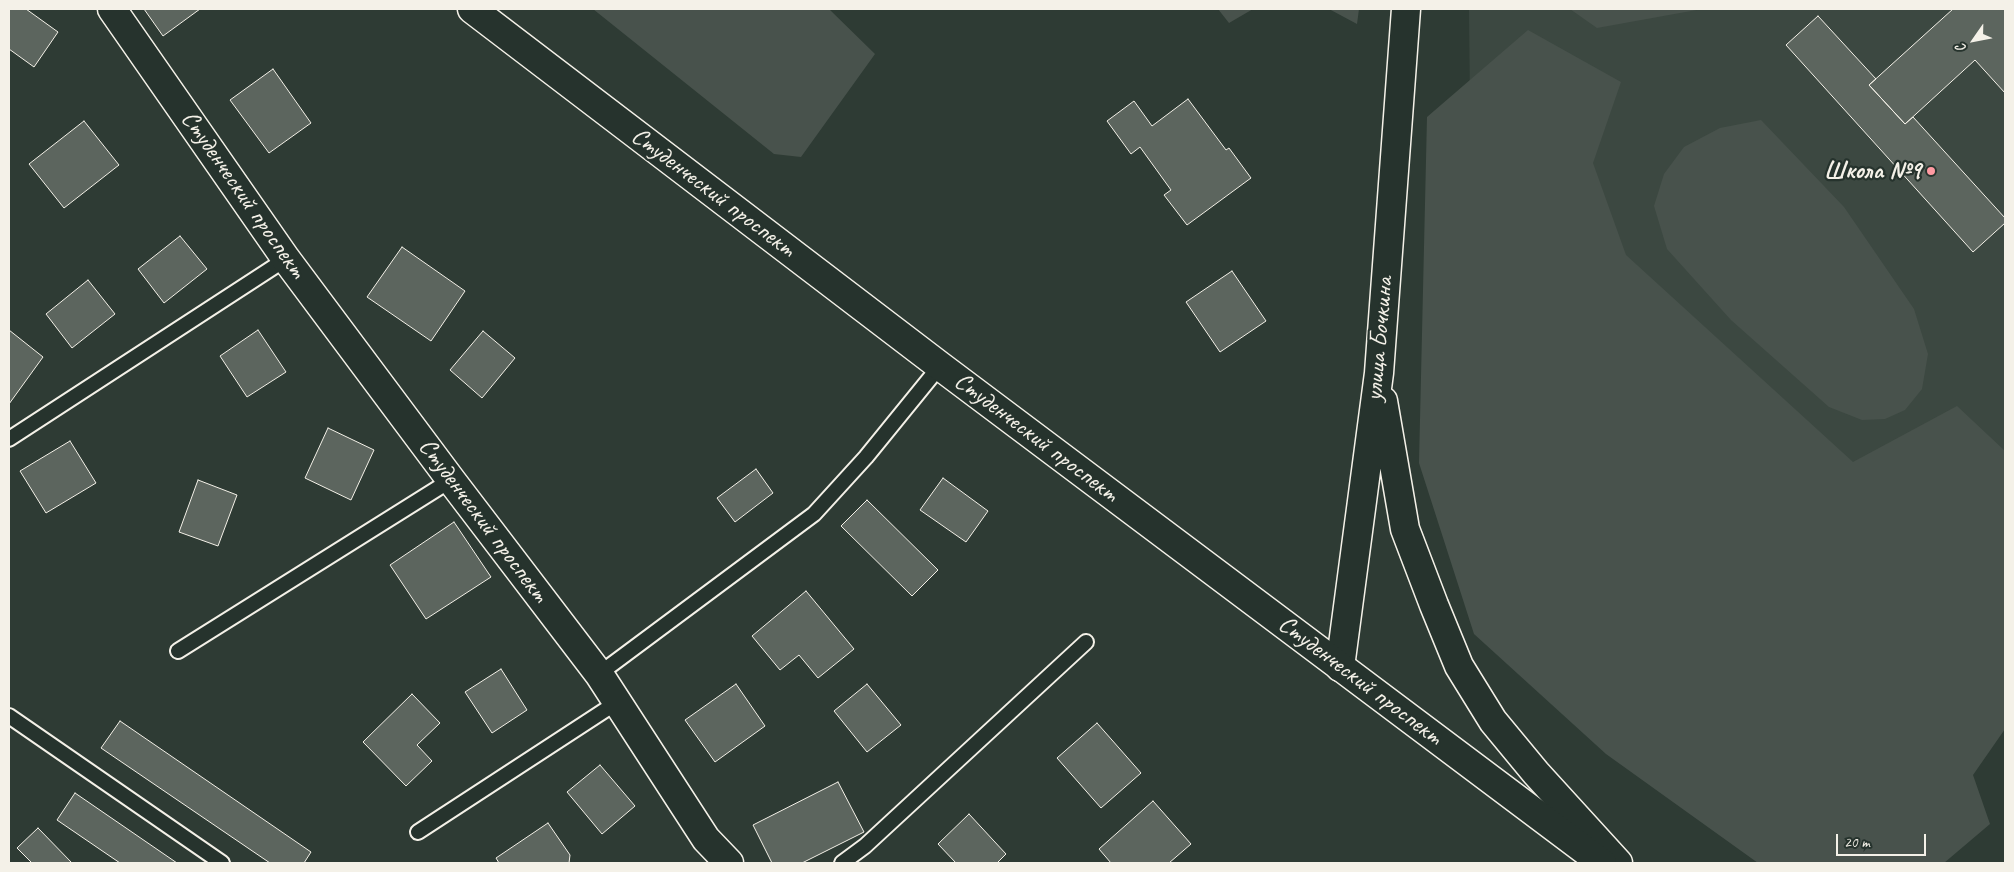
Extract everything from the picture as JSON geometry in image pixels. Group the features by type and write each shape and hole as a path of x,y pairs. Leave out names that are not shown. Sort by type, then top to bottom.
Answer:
{"main road":[{"name":"Студенческий проспект","path":"112,9 286,259 619,701 706,839 729,863"},
{"name":"Студенческий проспект","path":"472,9 940,366 1602,863"},
{"name":"улица Бочкина","path":"1340,667 1379,374 1406,9"},
{"path":"1379,374 1405,529 1460,666 1493,721 1618,863"}],"lane":[{"path":"9,439 286,259"},
{"path":"599,674 814,514 866,457 940,366"},
{"path":"178,651 451,480"},
{"path":"842,863 864,846 1086,642"},
{"path":"418,832 619,701"},
{"path":"9,716 222,863"}],"shaded area":[{"path":"593,9 829,9 875,54 801,157 774,154"},
{"path":"1218,9 1253,9 1229,23"},
{"path":"1329,9 1359,9 1357,24"},
{"path":"1469,9 2005,9 2005,544 1956,586 1470,103"},
{"path":"1570,9 1702,9 1597,28"},
{"path":"1528,30 1621,82 1593,163 1626,255 1853,462 1957,406 2005,451 2005,729 1973,775 1990,824 1944,863 1758,863 1606,754 1474,634 1419,463 1427,117"},
{"path":"1761,120 1844,207 1914,309 1928,354 1922,389 1905,410 1885,419 1862,420 1829,407 1731,320 1667,249 1654,206 1664,174 1684,147 1720,128"}],"building":[{"path":"9,9 26,9 58,32 34,67 9,49"},
{"path":"144,9 200,9 163,36"},
{"name":"Школа №9","path":"1953,9 2005,9 2005,93 1975,60 1905,124 1869,85"},
{"name":"Школа №9","path":"1818,16 1876,79 1869,85 1905,124 1913,117 2005,218 2005,223 1973,252 1786,45"},
{"path":"273,69 311,123 269,153 230,100"},
{"path":"1188,99 1226,150 1229,148 1251,178 1187,225 1164,195 1171,190 1140,147 1131,154 1107,121 1134,101 1152,126"},
{"path":"84,121 119,165 64,208 29,164"},
{"path":"180,236 207,269 164,303 138,269"},
{"path":"402,247 465,291 431,341 367,297"},
{"path":"1232,271 1266,321 1220,352 1186,302"},
{"path":"88,280 115,314 72,348 46,314"},
{"path":"9,330 43,357 9,404"},
{"path":"258,330 286,372 247,397 220,356"},
{"path":"483,331 515,358 482,398 450,370"},
{"path":"328,428 374,450 351,500 305,478"},
{"path":"70,441 96,483 46,513 20,471"},
{"path":"756,469 773,493 735,522 717,498"},
{"path":"943,478 988,511 966,542 920,510"},
{"path":"198,480 237,495 218,546 179,532"},
{"path":"867,500 938,570 912,596 841,526"},
{"path":"454,522 491,577 426,619 390,565"},
{"path":"806,591 854,649 818,678 799,655 780,670 752,636"},
{"path":"501,669 527,710 492,733 465,692"},
{"path":"736,684 765,726 715,762 685,720"},
{"path":"867,684 901,725 867,752 834,711"},
{"path":"412,694 440,723 417,745 432,761 406,786 363,742"},
{"path":"120,721 311,852 304,863 270,863 101,748"},
{"path":"1097,723 1141,773 1101,808 1057,758"},
{"path":"600,765 635,806 602,834 567,792"},
{"path":"838,782 864,832 802,863 772,863 753,825"},
{"path":"75,793 177,863 120,863 57,820"},
{"path":"1153,801 1191,844 1169,863 1111,863 1099,849"},
{"path":"969,814 1006,854 997,863 956,863 938,844"},
{"path":"548,823 570,855 569,863 499,863 496,858"},
{"path":"38,828 72,863 32,863 17,848"}],"place":[{"name":"Школа №9","path":"1931,171"}]}
